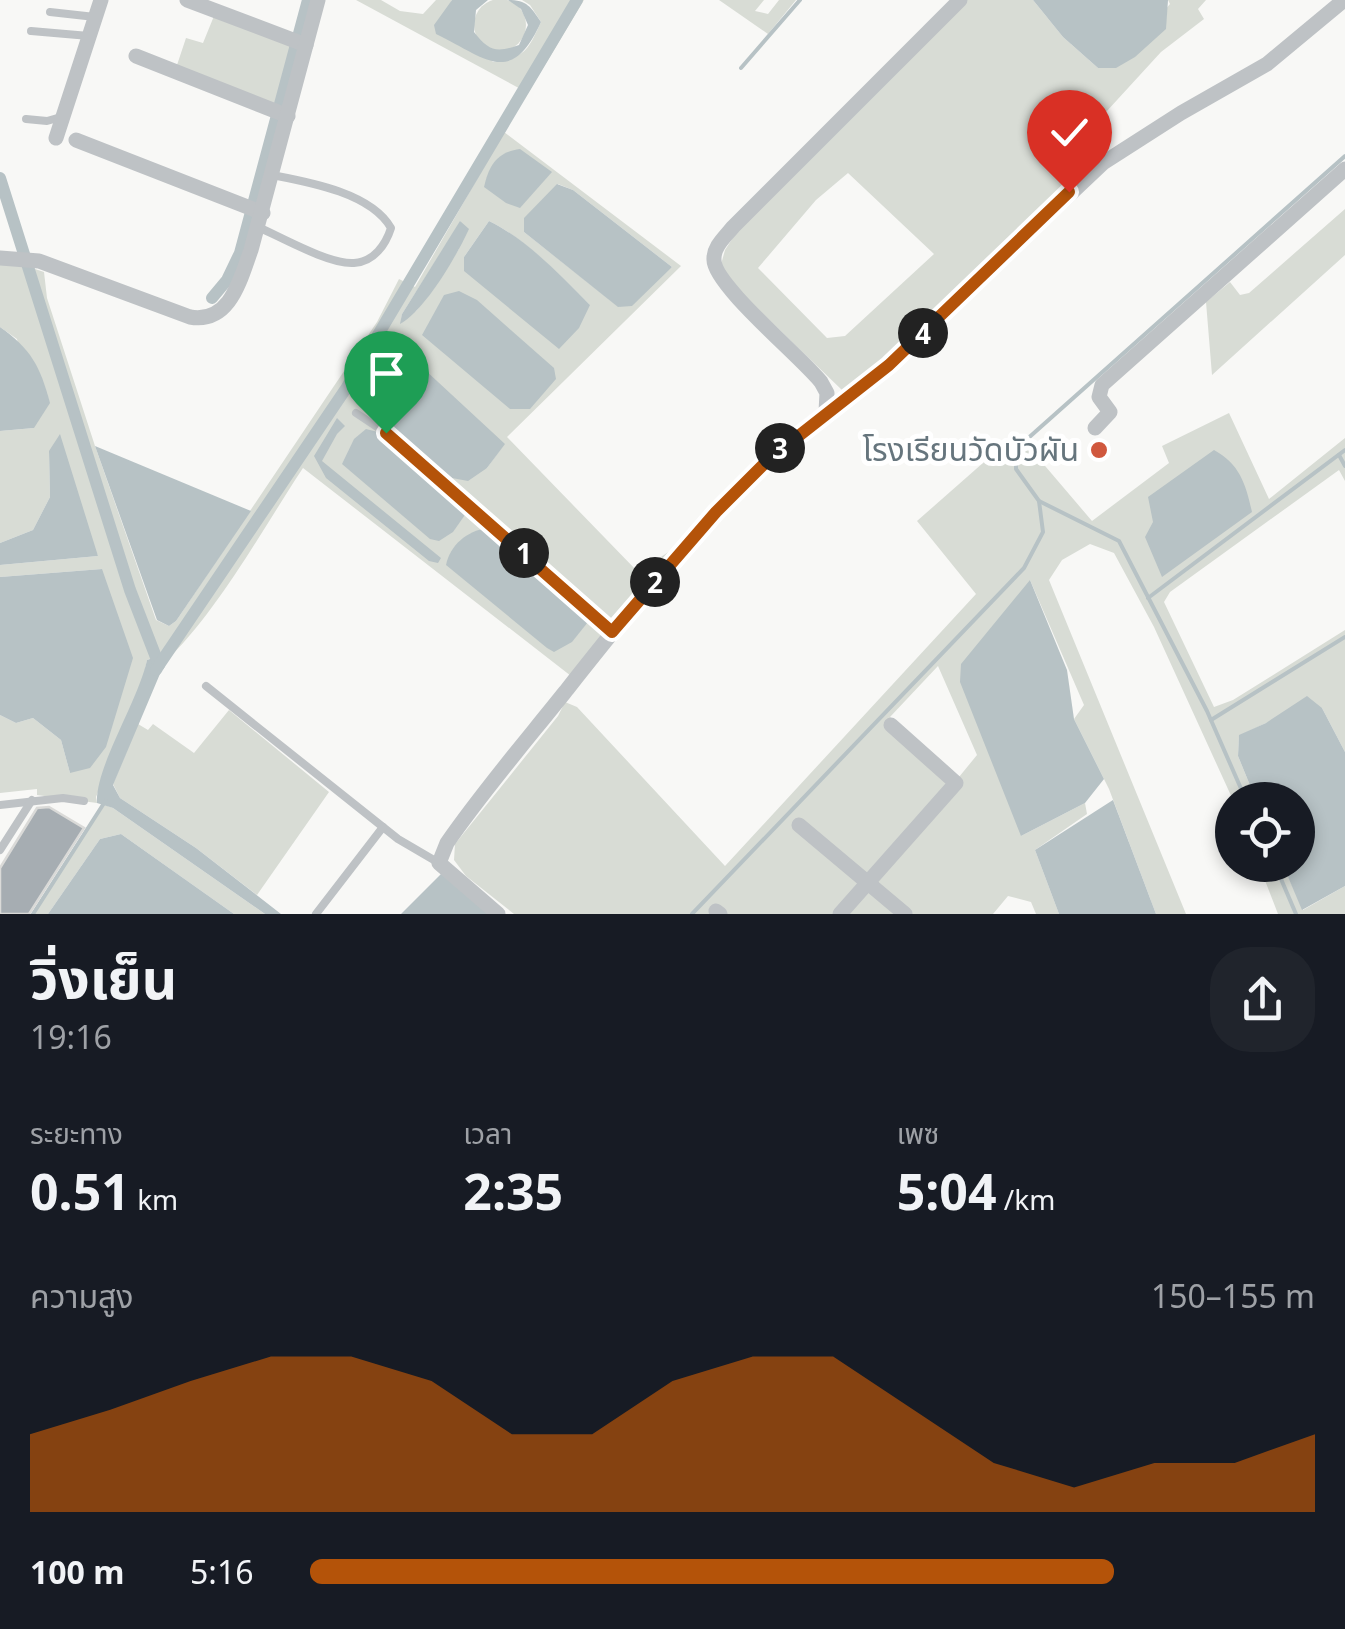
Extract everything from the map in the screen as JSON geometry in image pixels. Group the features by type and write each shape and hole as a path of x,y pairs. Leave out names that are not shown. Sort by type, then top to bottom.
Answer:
{"street":[{"path":"56,138 101,0"},
{"path":"187,0 306,46"},
{"path":"12,258 190,317 211,318 226,306 238,286 260,220 318,0"},
{"path":"826,412 828,393 821,382 725,284 713,263 714,252 733,227 960,0"},
{"path":"498,914 438,863 460,825 612,632 729,499 768,460 889,365 1103,164 1267,64 1344,0"},
{"path":"136,56 288,116"},
{"path":"76,140 260,220"},
{"path":"1095,428 1110,412 1099,397 1102,385 1345,169"},
{"path":"840,914 956,783 891,725"},
{"path":"799,825 904,914"}],"lane":[{"path":"50,12 95,17"},
{"path":"31,31 89,36"},
{"path":"26,119 63,116"},
{"path":"260,220 329,257 354,264 386,244 391,228 384,215 319,184 272,175"},
{"path":"356,413 401,446 612,632"},
{"path":"206,686 383,827 438,863"},
{"path":"0,806 63,798 84,801"},
{"path":"0,850 32,800"},
{"path":"316,914 383,827"}],"shaded area":[{"path":"500,-1 518,7 526,25 518,43 500,51 482,43 474,25 482,7"},
{"path":"356,0 381,0 400,11 423,14 436,0 452,0 449,6 493,62 524,51 541,22 522,0 584,0 528,93"},
{"path":"452,0 488,0 476,10 474,32 493,49 519,45 528,25 521,9 508,0 528,5 541,22 519,55 496,62 436,34 434,25"},
{"path":"719,0 764,0 755,11 768,14 779,0 796,0 768,34"},
{"path":"967,0 1033,0 1063,37 1098,68 1115,68 1170,4 1168,0 1206,0 1198,9 1204,19 1161,52 1052,171 1065,186 908,338 843,391 720,268 725,250 738,230","holes":["848,173 934,254 845,336 827,338 758,268 816,200"]},
{"path":"1033,0 1168,0 1166,29 1135,57 1116,68 1098,68 1063,37"},
{"path":"214,16 300,49 284,106 278,107 177,65 186,38 203,43"},
{"path":"504,132 681,266 507,437 638,572 670,551 571,676 303,468 203,619 165,662 159,656 147,660 142,684 96,797 97,803 37,795 37,789 0,793 0,715 16,723 33,718 61,740 70,773 102,569 0,577 0,565 98,556 49,452 50,497 33,530 0,543 0,431 34,428 17,339 0,327 0,265 23,265 44,272 47,298 156,620 169,626 377,322 399,279 415,287","holes":["558,184 573,190 672,267 619,307 524,232","461,221 459,249 417,310 401,323 402,314","489,221 530,248 590,305 464,257","411,370 504,444 487,468 452,478 429,457 385,403"]},
{"path":"520,149 552,172 520,208 484,187 495,161"},
{"path":"557,184 573,190 672,267 632,306 618,307 524,232 524,218"},
{"path":"1345,209 1345,255 1212,375 1206,302 1230,282 1240,295 1249,293"},
{"path":"460,221 469,229 456,254 430,295 400,324 402,314"},
{"path":"489,221 530,248 590,305 579,328 559,349 464,271 464,257"},
{"path":"459,291 477,300 554,368 556,379 530,409 510,409 422,335 444,295"},
{"path":"0,327 27,351 46,390 50,403 34,428 0,431"},
{"path":"390,347 400,355 402,364 380,385 366,387 362,384 377,355"},
{"path":"424,369 505,444 487,468 468,481 452,478 385,422 385,407 396,388 411,370"},
{"path":"1229,413 1269,499 1345,438 1345,481 1339,470 1170,592 1164,602 1214,707 1233,700 1345,630 1345,752 1322,708 1266,723 1239,736 1238,756 1249,782 1225,782 1154,627 1114,553 1090,544 1062,560 1049,580 1186,914 1156,914 1109,789 1074,719 1084,705 1030,580 1021,836 1085,803 1087,814 1035,850 1059,914 1036,914 1031,902 1008,896 993,914 514,914 466,876 454,860 455,844 558,716 565,702 577,707 725,866 976,594 917,521 1017,433 1092,521 1169,463 1162,446","holes":["938,666 977,755 959,777 890,717"]},
{"path":"337,418 345,426 322,461 441,558 438,563 429,561 326,478 314,456"},
{"path":"366,429 378,432 467,512 453,532 439,541 430,539 342,464 354,439"},
{"path":"60,434 98,556 0,565 0,543 33,530 50,497 49,451"},
{"path":"95,446 251,511 169,626 157,620"},
{"path":"1214,450 1240,476 1252,512 1162,577 1145,537 1153,522 1148,497"},
{"path":"487,528 578,607 588,622 572,642 554,652 547,648 446,565 461,540"},
{"path":"102,569 133,658 106,747 90,768 70,773 61,740 33,718 16,723 0,715 0,577"},
{"path":"1030,580 1067,670 1074,719 1104,779 1085,803 1021,836 960,682 961,664"},
{"path":"159,656 165,662 113,785 120,798 196,848 281,914 265,914 113,808 97,803 103,771 147,660"},
{"path":"1307,696 1322,708 1345,752 1345,886 1302,910 1290,882 1315,882 1315,782 1249,782 1238,756 1239,735 1266,723"},
{"path":"229,710 329,792 257,895 196,848 120,798 113,784 138,724 148,730 153,724 194,753"},
{"path":"1113,800 1156,914 1059,914 1035,850"},
{"path":"102,804 265,914 234,914 121,834 100,839 48,914 33,914"},
{"path":"121,834 234,914 48,914 100,839"},
{"path":"442,873 490,914 401,914"},
{"path":"1266,882 1291,882 1303,910 1345,886 1345,914 1278,914"}],"building":[{"path":"49,807 84,828 29,914 0,914 0,868 37,808"}],"waterway":[{"path":"212,298 227,280 240,253 308,0"},
{"path":"159,665 347,387 577,0"},
{"path":"741,68 800,0"},
{"path":"1238,782 1207,711 1119,541 1039,501 1016,469 1016,449 1345,156"},
{"path":"0,178 130,590 159,665 156,670"},
{"path":"1148,598 1345,450"},
{"path":"1339,455 1345,466"},
{"path":"692,914 1024,568 1043,532 1039,501"},
{"path":"1211,720 1345,637"},
{"path":"33,914 106,800"},
{"path":"1282,882 1296,914"}],"place":[{"name":"โรงเรียนวัดบัวผัน","path":"1099,450"}],"route":[{"path":"386,433 612,632 716,512 768,460 796,434 889,365 1069,192"}]}
